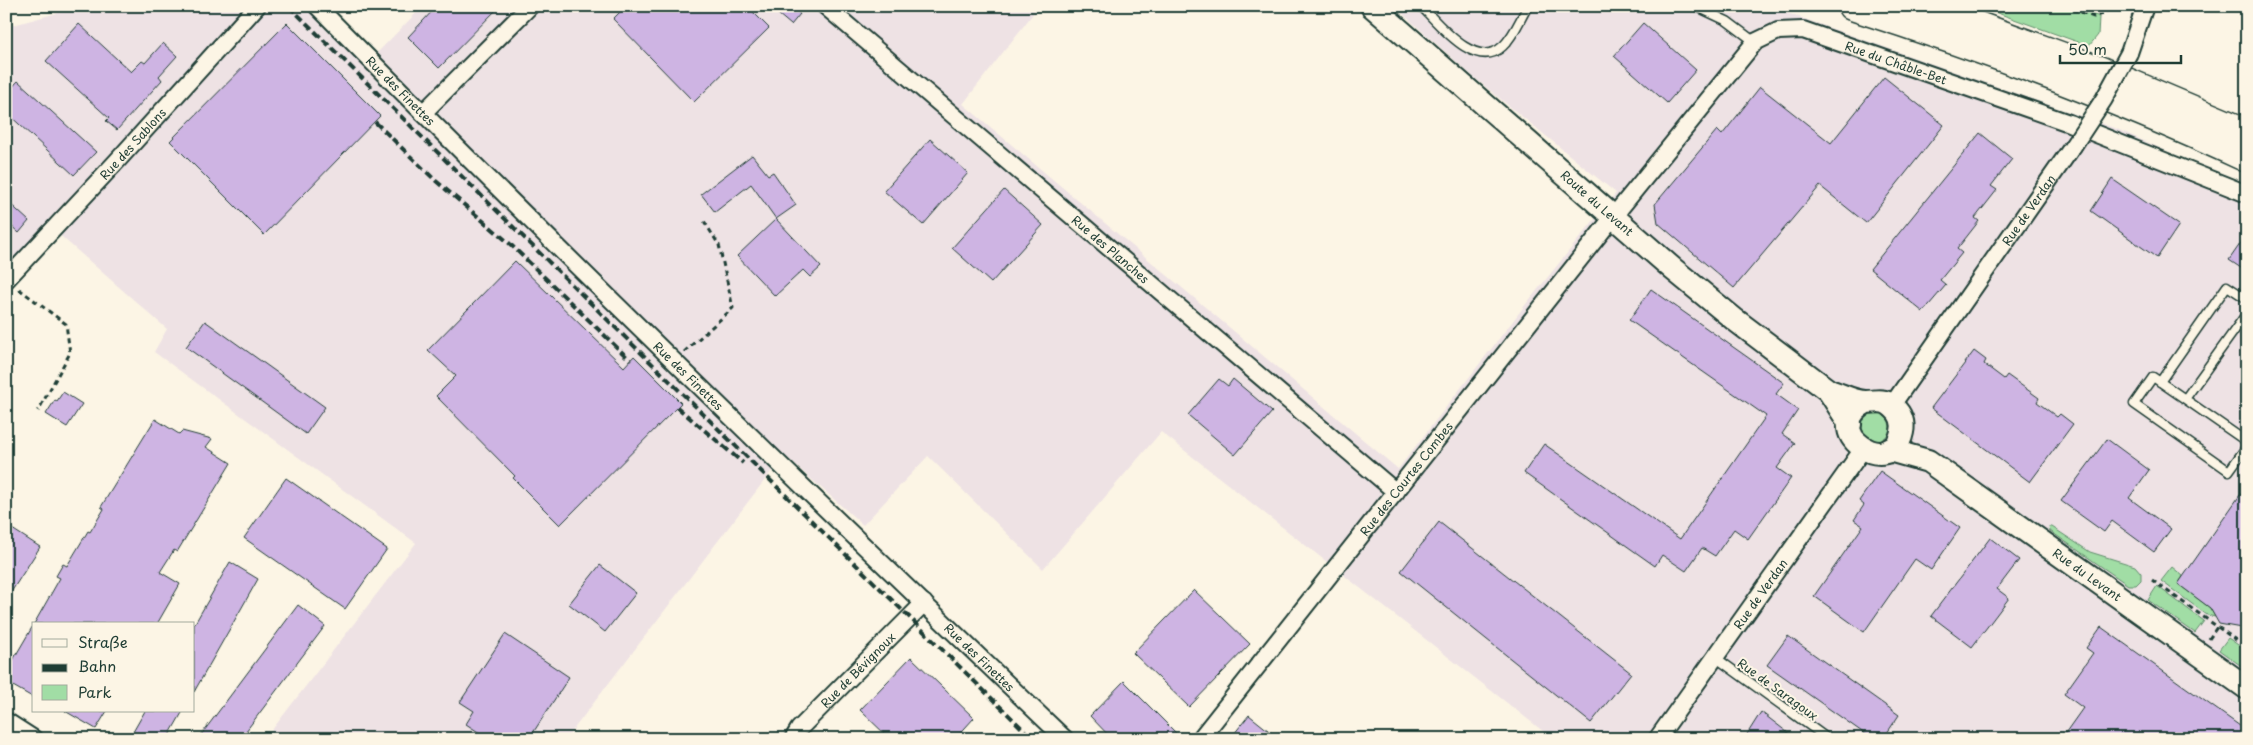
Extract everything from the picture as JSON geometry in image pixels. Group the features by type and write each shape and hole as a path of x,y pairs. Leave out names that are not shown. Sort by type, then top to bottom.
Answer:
{"highway":[{"path":"1852,6 2045,73 2152,116 2247,158"},
{"path":"1923,6 2096,69 2247,133"}],"street":[{"name":"Rue des Sablons","path":"7,280 117,162 257,6"},
{"name":"Rue des Finettes","path":"317,6 423,113 675,360 1065,739"},
{"path":"423,113 530,6"},
{"name":"Rue des Planches","path":"825,6 1396,492"},
{"name":"Route du Levant","path":"1372,6 1613,217 1734,319 1829,391 1850,424"},
{"name":"Rue de Verdan","path":"1892,405 2104,99 2129,53 2146,6"},
{"name":"Rue du Châble-Bet","path":"1613,217 1755,42 1778,32 1803,30 2068,123 2247,194"},
{"name":"Rue des Courtes Combes","path":"1200,739 1613,217"},
{"name":"Route du Levant","path":"1829,391 1866,402"},
{"path":"1879,400 1892,405 1900,415 1902,427 1899,439 1889,450 1875,453 1863,449 1854,440 1850,424 1856,410 1866,402 1879,400"},
{"name":"Rue du Levant","path":"1902,427 1928,461 2247,688"},
{"name":"Rue de Verdan","path":"1657,739 1863,449"},
{"name":"Rue du Levant","path":"1889,450 1928,461"},
{"name":"Rue de Bévignoux","path":"793,739 799,729 924,603"},
{"path":"6,721 34,739"}],"lane":[{"path":"1421,6 1461,45 1475,54 1490,53 1502,47 1528,6"},
{"path":"1696,6 1726,20 1755,42"},
{"path":"2160,382 2227,286 2247,299"},
{"path":"2184,399 2247,313"},
{"path":"2153,377 2184,399 2247,444 2229,471 2134,404 2153,377"},
{"name":"Rue de Saragoux","path":"1715,657 1828,739"}],"path":[{"path":"2064,6 2094,17 2104,13 2112,6"},
{"path":"675,360 733,308 719,245 704,220"},
{"path":"7,280 66,324 70,353 38,412"},
{"path":"2152,580 2247,648"},
{"path":"2205,643 2218,626"}],"shaded area":[{"path":"83,6 320,6 377,53 423,6 1039,6 963,104 1398,469 1526,304 1616,193 1471,75 1394,6 1766,6 1779,10 2117,129 2247,187 2247,739 1553,739 1161,432 1043,569 928,456 863,525 784,455 566,739 265,739 416,543 154,352 167,329 47,224 6,267 6,27"}],"green space":[{"path":"1978,6 2076,6 2099,17 2098,35 2089,46"},
{"path":"1876,413 1886,417 1890,427 1886,437 1876,441 1866,437 1862,427 1866,417"},
{"path":"2049,527 2052,527 2090,552 2135,566 2141,573 2141,580 2136,585 2128,585 2050,531"},
{"path":"2172,567 2183,576 2178,584 2210,608 2215,617 2207,615 2161,581"},
{"path":"2157,586 2204,621 2195,633 2148,600"},
{"path":"2228,638 2247,651 2247,670 2219,650"}],"building":[{"path":"437,6 500,6 439,68 408,37"},
{"path":"626,6 747,6 769,28 694,102 613,19"},
{"path":"785,6 791,6 800,14 791,25 778,14"},
{"path":"287,23 380,116 264,235 170,141"},
{"path":"1643,23 1696,70 1667,103 1614,56"},
{"path":"79,24 131,72 142,61 145,63 163,43 177,56 159,76 162,80 117,130 106,121 109,118 46,61"},
{"path":"1884,77 1944,125 1866,223 1820,186 1734,288 1658,223 1655,204 1717,130 1722,135 1760,87 1831,143"},
{"path":"18,81 96,152 74,175 6,112 6,94"},
{"path":"1980,133 2012,159 1991,186 1997,190 1975,218 1979,221 1957,249 1962,253 1940,280 1946,285 1923,312 1870,269"},
{"path":"930,139 968,173 923,225 884,191"},
{"path":"752,155 768,175 773,172 796,205 776,219 751,184 715,212 701,194"},
{"path":"2112,179 2179,225 2157,258 2091,211"},
{"path":"1004,190 1043,225 991,283 952,248"},
{"path":"6,200 29,221 19,233 6,221"},
{"path":"776,219 821,267 810,277 803,270 775,296 737,256"},
{"path":"2247,234 2247,272 2229,260"},
{"path":"515,261 624,367 634,356 681,403 560,525 513,478 515,476 436,396 456,376 428,350"},
{"path":"1651,289 1784,383 1776,394 1798,410 1782,434 1795,443 1777,468 1791,478 1748,539 1734,529 1715,556 1702,548 1686,571 1662,555 1655,566 1524,473 1544,444 1680,539 1766,416 1629,320"},
{"path":"205,321 325,407 306,434 186,347"},
{"path":"1974,351 1986,360 1984,364 2004,379 2007,375 2039,398 2037,402 2057,417 2060,414 2073,424 2030,482 1931,408"},
{"path":"1219,379 1228,386 1233,379 1272,412 1235,455 1188,415"},
{"path":"63,392 82,404 67,427 46,414"},
{"path":"155,419 179,434 182,431 212,439 206,447 231,463 177,552 174,550 160,572 180,584 158,622 35,622 60,578 56,576 63,564 67,566 88,531 90,532 104,509 101,507"},
{"path":"2107,439 2149,470 2129,498 2171,529 2154,552 2112,521 2104,532 2061,501"},
{"path":"1880,471 1960,528 1931,570 1915,559 1864,632 1814,596 1863,526 1854,520 1864,505 1859,501"},
{"path":"286,478 387,549 345,609 244,538"},
{"path":"2247,485 2247,629 2219,624 2210,608 2178,584"},
{"path":"1439,522 1631,673 1591,723 1401,571"},
{"path":"6,525 40,547 6,600"},
{"path":"1990,538 2019,560 1997,589 2009,598 1972,647 1931,616"},
{"path":"230,562 258,579 195,690 195,623"},
{"path":"600,565 636,593 605,632 569,604"},
{"path":"1194,590 1250,644 1189,707 1133,653"},
{"path":"298,605 325,626 240,739 198,739"},
{"path":"32,627 32,697 6,682 6,672"},
{"path":"2101,627 2247,731 2247,739 2061,739 2083,708 2064,694 2093,653 2086,648"},
{"path":"505,634 569,677 529,739 489,739 466,724 474,711 460,702"},
{"path":"1788,636 1899,715 1883,739 1872,739 1767,665"},
{"path":"911,657 974,718 955,739 890,739 860,710"},
{"path":"1124,681 1182,739 1112,739 1090,716"},
{"path":"67,712 106,712 96,729"},
{"path":"144,712 182,712 167,739 129,739"},
{"path":"1761,712 1796,739 1744,739"},
{"path":"1249,715 1279,739 1230,739"}],"railway":[{"path":"289,6 1033,739"},
{"path":"375,122 436,181 508,242 630,360"},
{"path":"677,407 743,463"}]}
